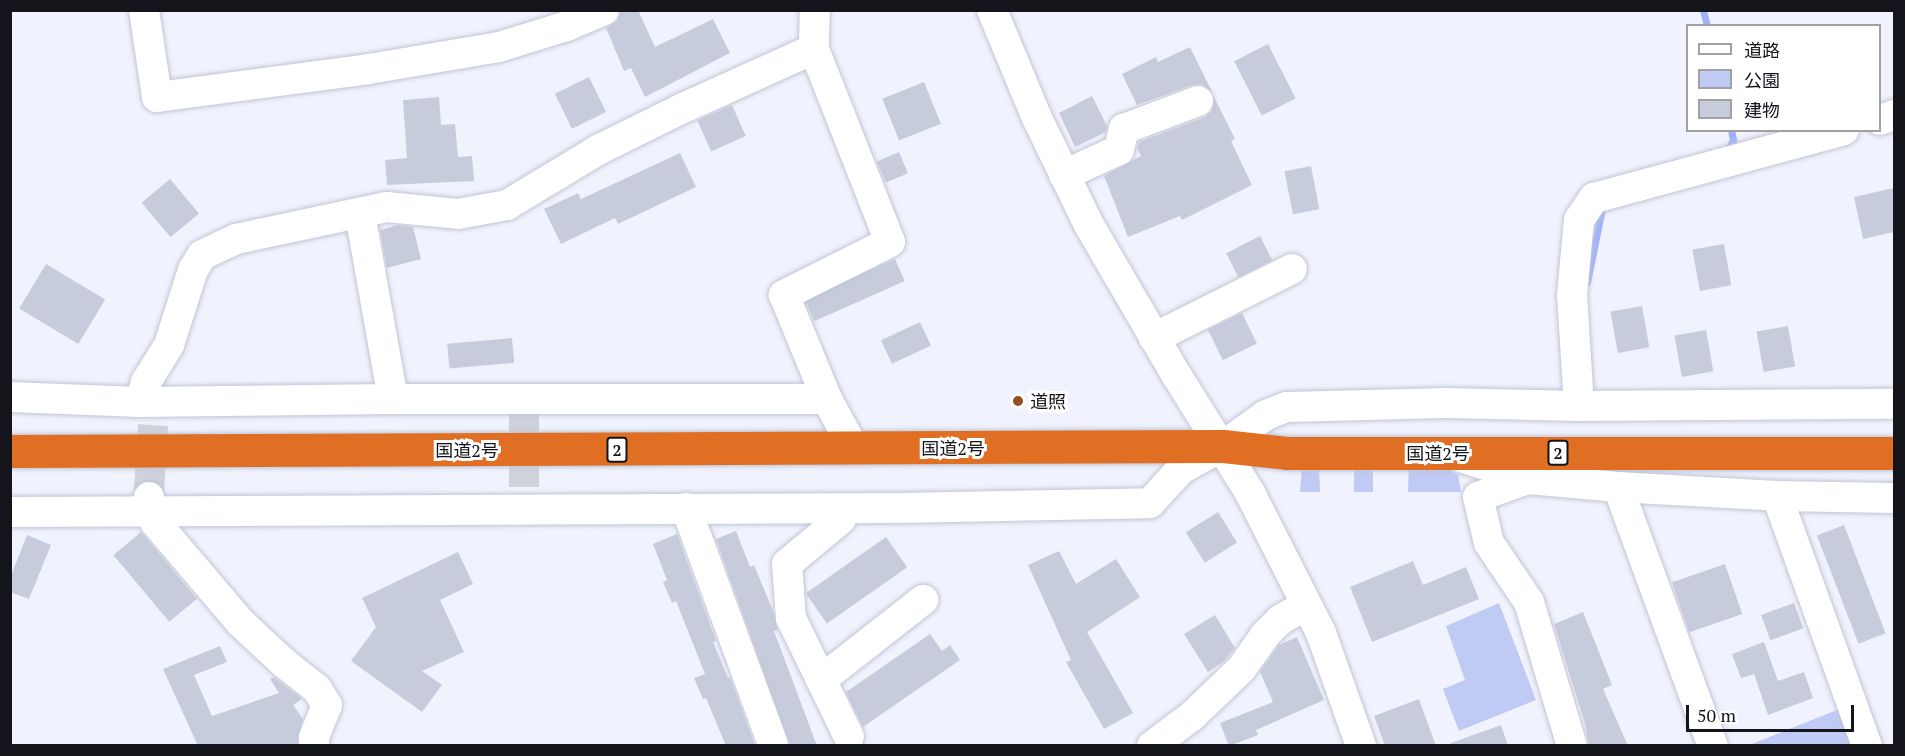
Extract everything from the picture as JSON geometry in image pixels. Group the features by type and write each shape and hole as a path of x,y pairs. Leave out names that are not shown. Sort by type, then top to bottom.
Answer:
{"highway":[{"name":"国道2号","path":"10,451 1223,446 1287,453 1894,453"}],"street":[{"path":"144,10 157,96 369,69 499,46 567,26 604,10"},
{"path":"815,10 814,50 890,242 784,295 827,399 854,449"},
{"path":"992,10 1037,118 1089,225 1154,338 1223,446 1321,633 1361,746"},
{"path":"150,410 146,382 169,345 193,270 202,255 236,240 387,207 458,214 507,205 600,149 681,109 814,50"},
{"path":"1065,175 1119,150 1124,129 1198,101"},
{"path":"1579,406 1572,295 1579,220 1594,198 1837,132"},
{"path":"360,214 393,399"},
{"path":"1154,338 1292,269"},
{"path":"10,397 150,410 393,399 524,406 827,399"},
{"path":"10,512 149,500 525,501 686,508 900,508 1150,503 1180,469 1223,446 1266,415 1287,407 1446,403 1579,406 1894,404"},
{"path":"1449,453 1528,479 1618,487 1777,496 1894,498"},
{"path":"1528,479 1478,497 1489,543 1529,602 1572,746"},
{"path":"1618,487 1713,746"},
{"path":"1777,496 1867,746"},
{"path":"149,500 155,522 241,623 284,663 317,689 327,705 314,738 314,746"},
{"path":"686,508 773,745"},
{"path":"841,519 787,564 791,618 849,737"},
{"path":"821,680 923,600"},
{"path":"1152,746 1192,716 1242,668 1264,636 1280,620 1306,605"}],"green space":[{"path":"1409,462 1438,463 1458,475 1461,492 1408,492"},
{"path":"1354,464 1373,464 1373,492 1354,492"},
{"path":"1302,466 1319,467 1320,492 1300,492"},
{"path":"1499,603 1536,700 1459,731 1443,689 1465,680 1446,626"},
{"path":"1842,708 1857,746 1747,746"}],"building":[{"path":"621,10 638,10 655,47 713,19 730,53 645,97 631,68 624,71 606,28 617,21"},
{"path":"1268,44 1296,98 1262,116 1234,61"},
{"path":"1190,47 1212,92 1201,84 1192,85 1137,105 1122,74 1156,57 1158,62"},
{"path":"589,77 606,112 572,129 555,94"},
{"path":"924,82 941,124 899,141 882,99"},
{"path":"1092,96 1107,126 1106,132 1075,147 1059,113"},
{"path":"439,97 441,125 455,124 458,157 472,156 474,181 387,185 385,160 407,158 403,100"},
{"path":"1214,97 1235,139 1231,141 1252,185 1182,220 1180,216 1128,237 1104,176 1141,156 1137,148 1139,142 1205,117 1212,111"},
{"path":"732,105 746,136 711,152 697,120"},
{"path":"899,152 908,173 886,183 877,161"},
{"path":"680,153 696,187 618,224 615,218 561,244 544,209 578,193 581,199"},
{"path":"1311,166 1319,209 1293,214 1284,171"},
{"path":"170,179 199,213 171,237 142,203"},
{"path":"1894,188 1894,232 1863,239 1854,197"},
{"path":"398,225 413,227 421,259 387,268 380,230"},
{"path":"1260,236 1272,260 1238,277 1226,253"},
{"path":"1724,244 1731,285 1700,291 1692,250"},
{"path":"895,259 905,281 814,321 805,299"},
{"path":"46,264 105,300 78,344 19,309"},
{"path":"1642,306 1649,347 1618,353 1610,312"},
{"path":"1242,313 1257,344 1223,360 1208,330"},
{"path":"920,322 931,346 892,364 881,340"},
{"path":"1788,326 1795,366 1764,372 1756,332"},
{"path":"1706,330 1713,371 1682,377 1674,336"},
{"path":"512,338 514,363 449,369 447,344"},
{"path":"1218,512 1237,543 1205,563 1186,532"},
{"path":"1844,525 1886,633 1858,644 1817,535"},
{"path":"736,531 750,567 754,565 773,611 778,630 774,631 817,746 790,746 716,539"},
{"path":"141,532 197,599 169,622 113,555"},
{"path":"677,534 716,641 713,642 728,678 730,677 755,746 726,746 706,698 703,699 694,678 705,674 676,601 672,603 663,582 667,580 653,544"},
{"path":"27,535 51,545 29,599 10,592 10,578"},
{"path":"886,537 907,567 827,624 806,593"},
{"path":"1059,551 1076,584 1116,559 1140,597 1087,632 1133,713 1104,729 1066,662 1071,660 1028,565"},
{"path":"458,552 473,584 440,600 464,652 422,671 442,685 422,712 351,661 376,627 362,598"},
{"path":"1413,561 1423,585 1466,567 1479,599 1372,642 1350,587"},
{"path":"1725,564 1742,614 1689,632 1672,582"},
{"path":"1794,603 1803,628 1770,640 1761,615"},
{"path":"1583,612 1612,685 1603,689 1628,746 1589,746 1585,724 1554,624"},
{"path":"1215,615 1235,648 1223,662 1208,672 1184,634"},
{"path":"930,634 942,651 950,645 960,660 863,727 846,692"},
{"path":"1297,637 1324,700 1256,730 1258,735 1229,746 1220,723 1273,702 1260,672 1279,645"},
{"path":"1764,642 1778,681 1804,672 1813,698 1768,715 1754,674 1741,678 1732,654"},
{"path":"220,646 227,662 194,675 212,716 279,693 270,679 274,677 302,699 293,705 303,719 297,746 198,746 163,669"},
{"path":"1419,699 1436,746 1385,746 1374,716"},
{"path":"1501,725 1508,746 1451,746 1451,743"}],"waterway":[{"path":"1703,10 1706,24"},
{"path":"1727,150 1733,140 1731,132"},
{"path":"1587,282 1602,208"}],"tunnel":[{"path":"524,412 524,491"},
{"path":"149,491 153,425"}],"place":[{"name":"道照","path":"1018,401"}]}
